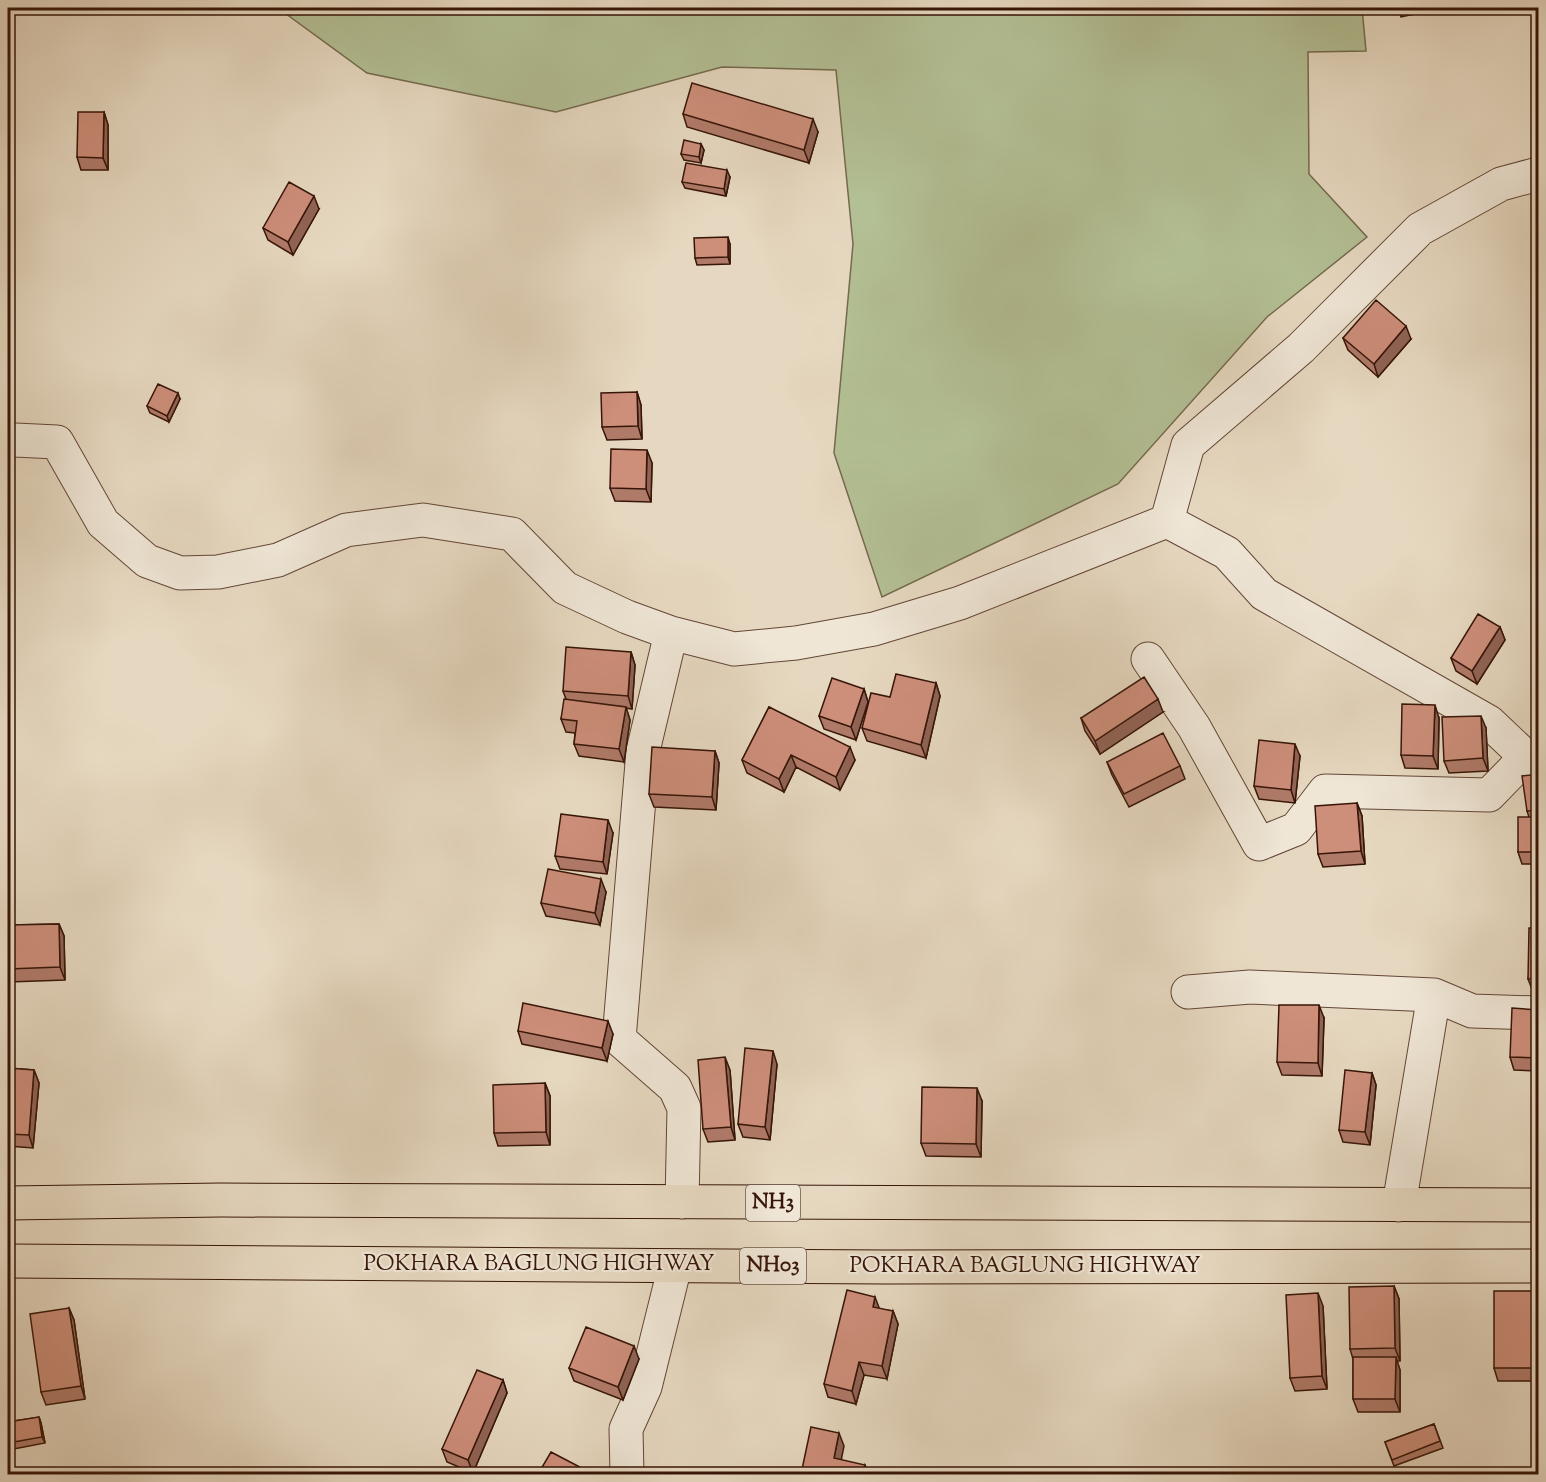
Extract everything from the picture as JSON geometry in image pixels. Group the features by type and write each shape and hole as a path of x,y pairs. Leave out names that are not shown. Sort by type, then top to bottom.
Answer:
{"highway":[{"name":"NH3","path":"8,1203 221,1200 1539,1206"},
{"name":"POKHARA BAGLUNG HIGHWAY","path":"8,1261 1118,1268 1539,1266"}],"street":[{"path":"1167,521 1188,445 1301,348 1420,229 1501,184 1539,174"},
{"path":"8,442 15,440 57,442 103,524 147,561 180,573 218,572 278,560 345,530 423,520 512,534 565,588 627,617 671,633 734,649 796,643 874,629 960,603 1167,521 1227,552 1264,594 1490,722 1532,762 1489,795 1324,791 1296,829 1259,843 1194,727 1148,659"},
{"path":"671,633 644,751 619,1039 675,1088 684,1108 682,1202"},
{"path":"1188,992 1250,987 1434,995 1472,1011 1539,1013"},
{"path":"1399,1205 1434,995"},
{"path":"627,1474 626,1429 645,1387 675,1266"}],"green space":[{"path":"278,8 1362,8 1366,51 1308,52 1309,174 1367,237 1267,317 1118,484 882,597 834,453 853,244 836,70 722,67 556,112 367,73"}],"building":[{"path":"692,83 813,119 804,150 683,114"},
{"path":"78,112 104,112 103,158 77,157"},
{"path":"684,140 701,144 699,157 681,154"},
{"path":"686,163 727,170 724,189 682,182"},
{"path":"289,182 314,196 288,242 263,228"},
{"path":"728,237 728,257 695,258 694,238"},
{"path":"1376,300 1406,326 1374,364 1343,338"},
{"path":"158,384 178,393 167,416 147,406"},
{"path":"637,392 638,426 602,427 601,393"},
{"path":"611,449 647,450 646,489 610,488"},
{"path":"1478,614 1500,627 1472,671 1451,658"},
{"path":"566,647 631,652 628,696 563,691"},
{"path":"896,674 936,683 921,745 862,728 871,693 890,697"},
{"path":"1144,677 1158,699 1095,741 1081,718"},
{"path":"832,678 864,689 851,727 819,716"},
{"path":"564,699 626,707 619,749 574,744 577,721 561,719"},
{"path":"1402,704 1435,705 1433,756 1401,755"},
{"path":"769,707 850,747 836,777 791,755 779,779 742,760"},
{"path":"1481,716 1483,758 1444,761 1442,717"},
{"path":"1163,733 1180,766 1124,794 1107,762"},
{"path":"1259,740 1295,744 1291,790 1254,786"},
{"path":"652,747 715,751 712,797 649,794"},
{"path":"1539,774 1539,810 1527,811 1522,776"},
{"path":"1357,803 1361,851 1318,854 1315,806"},
{"path":"561,814 608,820 603,862 555,856"},
{"path":"1518,817 1539,817 1539,852 1518,852"},
{"path":"548,869 601,879 595,913 541,903"},
{"path":"59,924 60,967 8,969 8,925"},
{"path":"1529,928 1539,928 1539,979 1528,979"},
{"path":"523,1003 608,1021 602,1048 518,1031"},
{"path":"1279,1005 1319,1005 1318,1063 1277,1062"},
{"path":"1512,1008 1539,1010 1539,1058 1510,1057"},
{"path":"745,1048 773,1051 765,1127 738,1124"},
{"path":"725,1057 731,1127 703,1129 698,1060"},
{"path":"8,1068 34,1070 29,1135 8,1134"},
{"path":"1345,1070 1372,1073 1365,1132 1339,1130"},
{"path":"545,1083 546,1132 494,1133 493,1085"},
{"path":"922,1087 977,1088 976,1144 921,1143"},
{"path":"1394,1286 1395,1348 1350,1349 1349,1287"},
{"path":"847,1290 875,1297 873,1307 893,1311 882,1366 859,1362 852,1391 824,1384"},
{"path":"1494,1291 1539,1291 1539,1368 1494,1368"},
{"path":"1318,1293 1322,1376 1290,1378 1286,1295"},
{"path":"69,1308 81,1386 41,1392 30,1314"},
{"path":"586,1327 634,1346 618,1387 569,1368"},
{"path":"1353,1357 1396,1357 1395,1399 1353,1399"},
{"path":"477,1370 503,1380 468,1460 442,1449"},
{"path":"39,1417 42,1437 8,1443 8,1422"},
{"path":"1434,1424 1440,1441 1392,1460 1385,1442"},
{"path":"811,1427 839,1433 834,1458 865,1465 863,1474 801,1474"},
{"path":"551,1452 593,1474 538,1474"}]}
